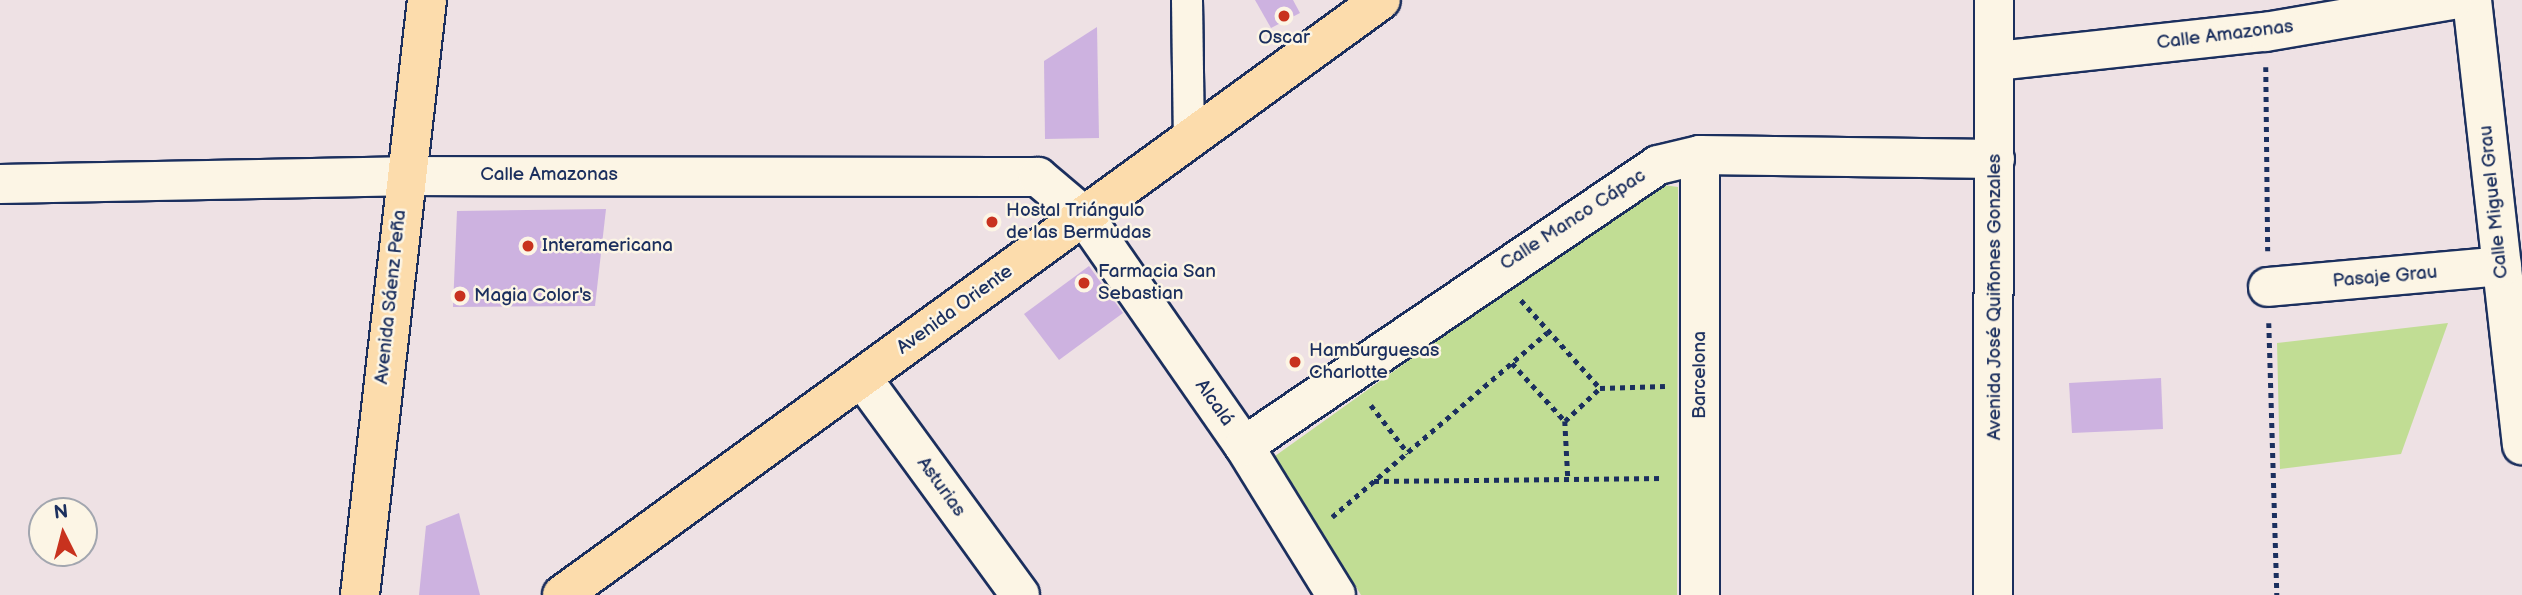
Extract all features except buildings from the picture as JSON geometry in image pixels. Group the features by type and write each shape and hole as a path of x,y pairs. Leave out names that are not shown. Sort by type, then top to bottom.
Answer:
{"main road":[{"name":"Avenida Sáenz Peña","path":"360,595 403,176 427,0"},
{"name":"Avenida Oriente","path":"562,595 1381,0"}],"street":[{"path":"1188,0 1189,139"},
{"name":"Avenida José Quiñones Gonzales","path":"1993,595 1996,61 1994,0"},
{"name":"Calle Amazonas","path":"1996,61 2265,32 2452,0"},
{"name":"Calle Miguel Grau","path":"2472,0 2522,445"},
{"name":"Calle Manco Cápac","path":"1244,446 1617,187 1658,165 1700,155 1995,159"},
{"name":"Barcelona","path":"1700,155 1700,595"},
{"name":"Calle Amazonas","path":"0,184 403,176 998,174 1038,177 1083,216"},
{"name":"Alcalá","path":"1083,216 1244,446 1336,595"},
{"name":"Pasaje Grau","path":"2268,287 2502,266"},
{"name":"Asturias","path":"862,378 1020,595"}],"path":[{"path":"1515,292 1547,333 1600,388"},
{"path":"1323,524 1547,333"},
{"path":"1512,363 1565,421 1568,479"},
{"path":"1672,372 1672,399"},
{"path":"1565,421 1600,388 1672,386"},
{"path":"1377,391 1366,399 1408,453"},
{"path":"1374,481 1672,478 1672,491"}],"green space":[{"path":"1656,184 1678,187 1677,595 1361,595 1275,456"},
{"path":"2448,323 2401,454 2280,469 2277,343"}],"place":[{"name":"Oscar","path":"1284,16"},
{"name":"Hostal Triángulo de las Bermudas","path":"992,222"},
{"name":"Interamericana","path":"528,246"},
{"name":"Farmacia San Sebastian","path":"1084,283"},
{"name":"Magia Color's","path":"460,296"},
{"name":"Hamburguesas Charlotte","path":"1295,362"}]}
